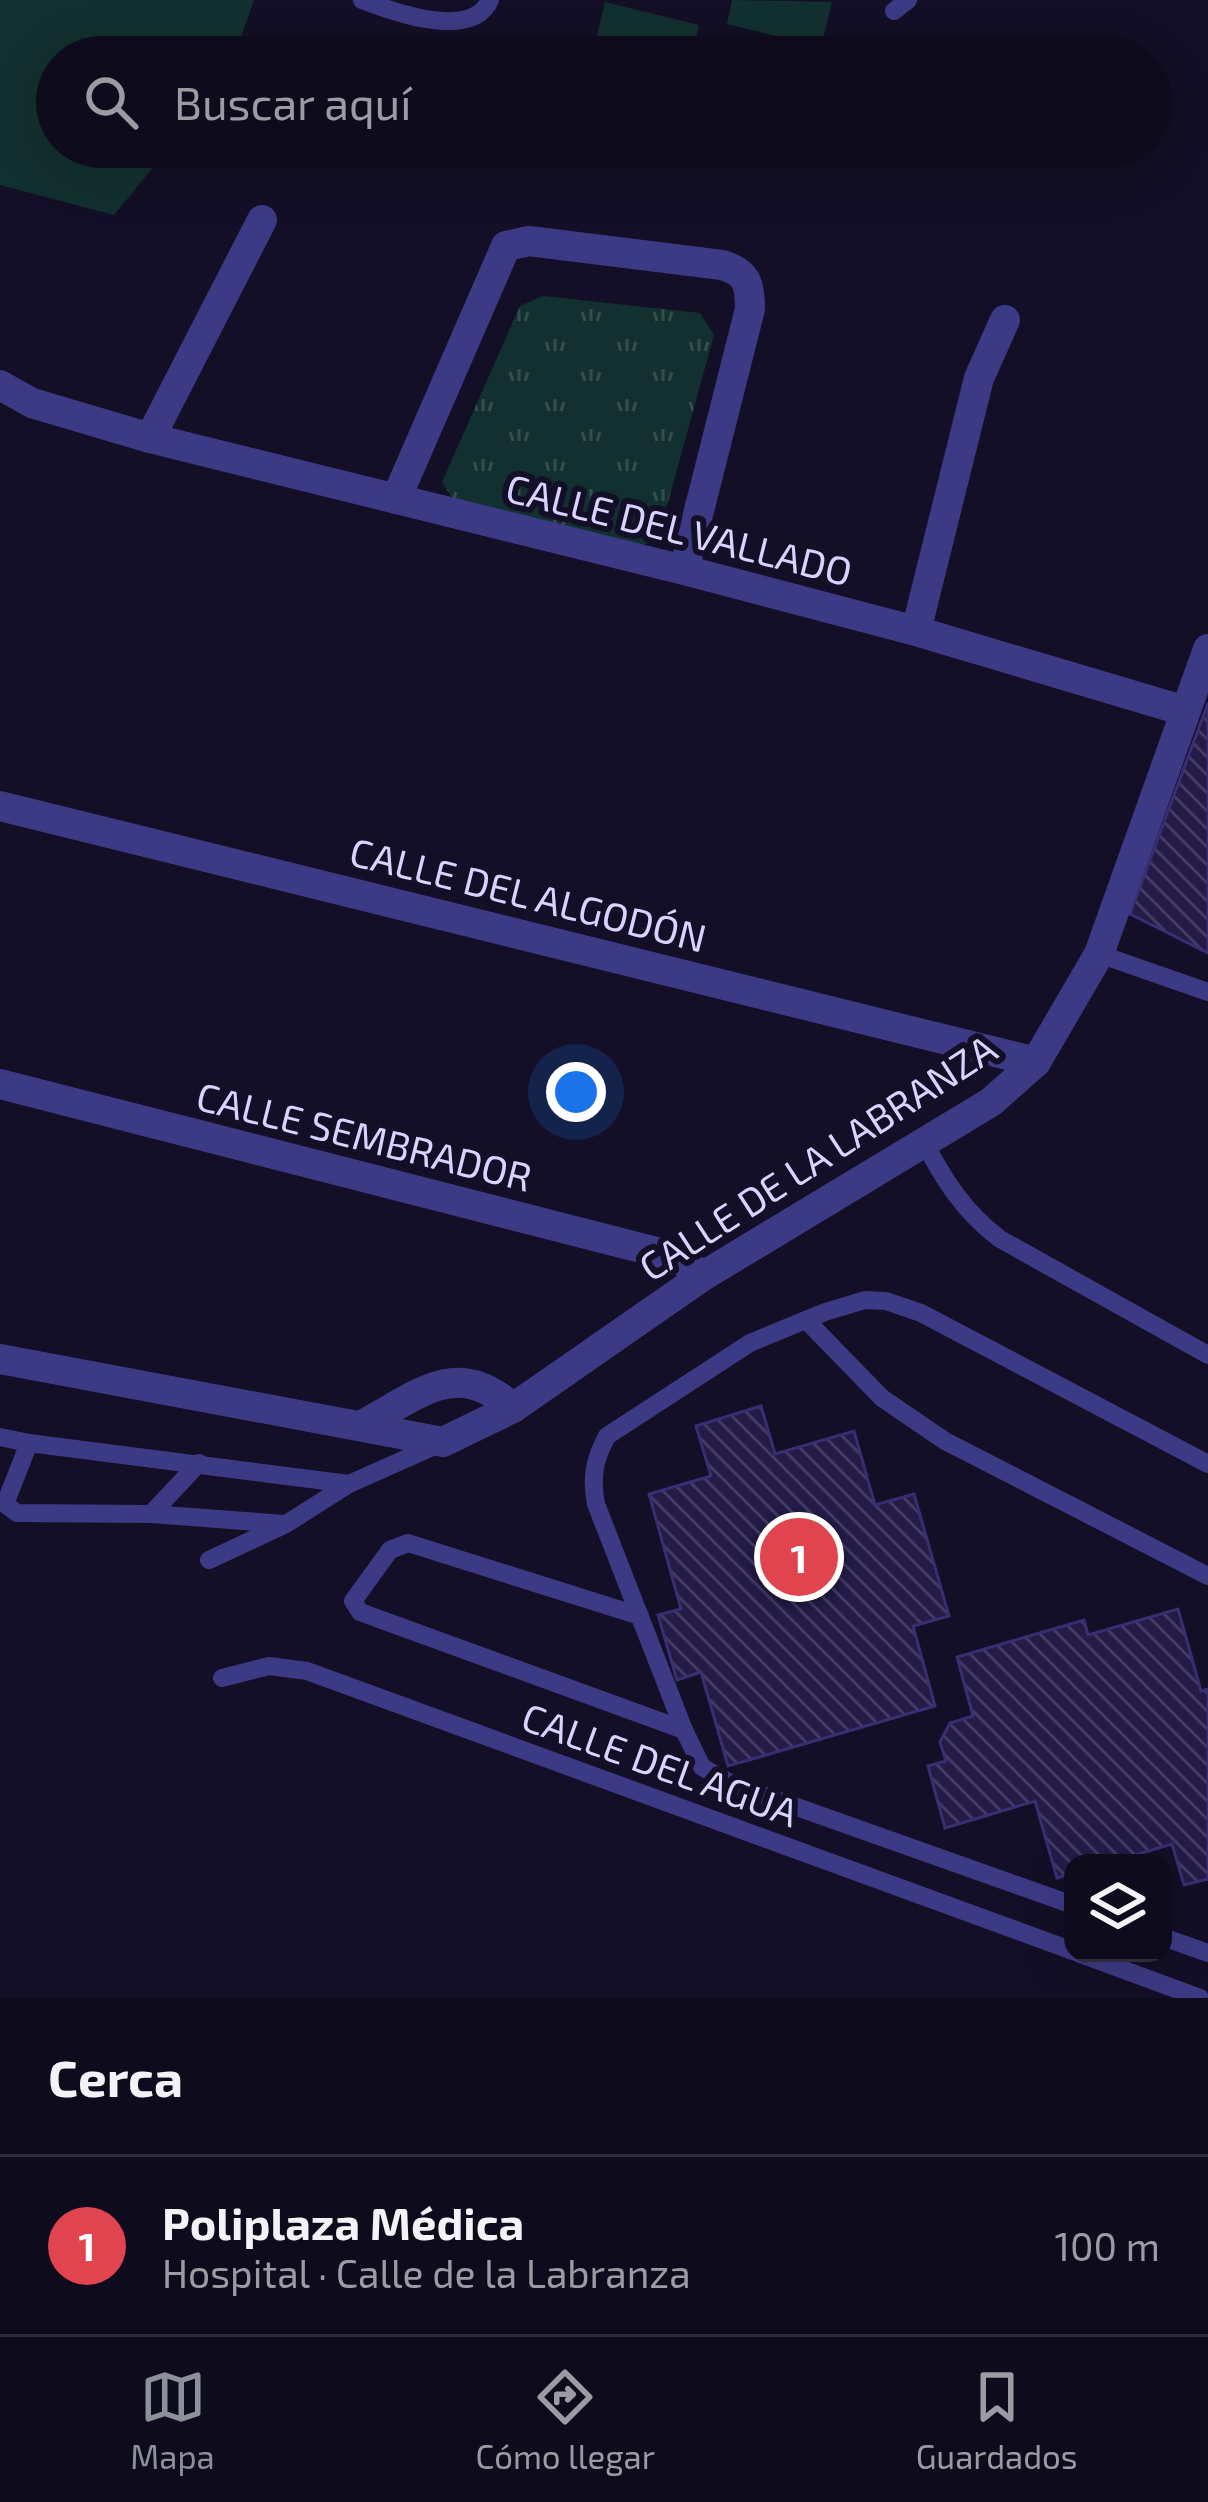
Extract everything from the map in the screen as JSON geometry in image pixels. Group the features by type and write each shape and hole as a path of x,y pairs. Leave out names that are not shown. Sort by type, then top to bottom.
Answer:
{"street":[{"path":"150,438 262,220"},
{"path":"396,499 506,246 530,241 722,265 745,276 750,309 684,569"},
{"path":"916,632 979,378 1005,320"},
{"name":"CALLE DEL VALLADO","path":"0,385 32,403 150,438 684,569 1185,711"},
{"name":"CALLE DE LA LABRANZA","path":"443,1442 513,1408 703,1276 991,1102 1036,1062 1099,954 1208,649"},
{"name":"CALLE DEL ALGODÓN","path":"0,806 1036,1062"},
{"name":"CALLE SEMBRADOR","path":"0,1084 676,1257 703,1276"},
{"path":"0,1359 443,1442"},
{"path":"364,1424 433,1388 470,1380 492,1389 513,1408"}],"lane":[{"path":"362,0 458,24 475,20 490,0"},
{"path":"1099,954 1208,992"},
{"path":"923,1141 949,1189 1000,1239 1208,1355"},
{"path":"1064,1902 732,1784 702,1767 596,1504 592,1481 597,1455 607,1436 750,1343 865,1300 886,1301 921,1313 1208,1464"},
{"path":"806,1320 881,1398 945,1441 1208,1576"},
{"path":"0,1437 350,1484"},
{"path":"28,1442 5,1504 11,1511 152,1514 286,1524"},
{"path":"209,1560 286,1524 350,1484 443,1442"},
{"path":"152,1514 199,1463"},
{"path":"640,1616 408,1543 390,1550 352,1601 360,1612 684,1730"},
{"name":"CALLE DEL AGUA","path":"222,1678 269,1666 307,1672 1064,1948"},
{"path":"1172,1940 1208,1952"},
{"name":"CALLE DEL AGUA","path":"1103,1962 1200,1998"}],"green space":[{"path":"0,0 254,0 241,36 36,36 36,168 153,168 114,215 0,185"},
{"path":"732,0 832,2 824,36 776,36 727,24"},
{"path":"605,2 699,25 696,36 597,36"},
{"path":"543,296 700,313 714,335 659,535 641,547 454,501 442,482 520,306"}],"building":[{"path":"1208,703 1208,953 1130,914"},
{"path":"761,1406 775,1454 854,1431 875,1505 914,1494 949,1616 913,1626 935,1706 728,1766 701,1672 677,1680 658,1615 681,1609 649,1494 711,1476 696,1426"},
{"path":"1178,1609 1201,1691 1208,1689 1208,1879 1184,1885 1172,1844 1138,1854 1064,1854 1064,1876 1057,1878 1035,1801 945,1828 928,1766 946,1761 940,1742 950,1723 973,1716 957,1657 1084,1620 1088,1635"}],"place":[{"name":"Poliplaza Médica","path":"799,1557"}]}
